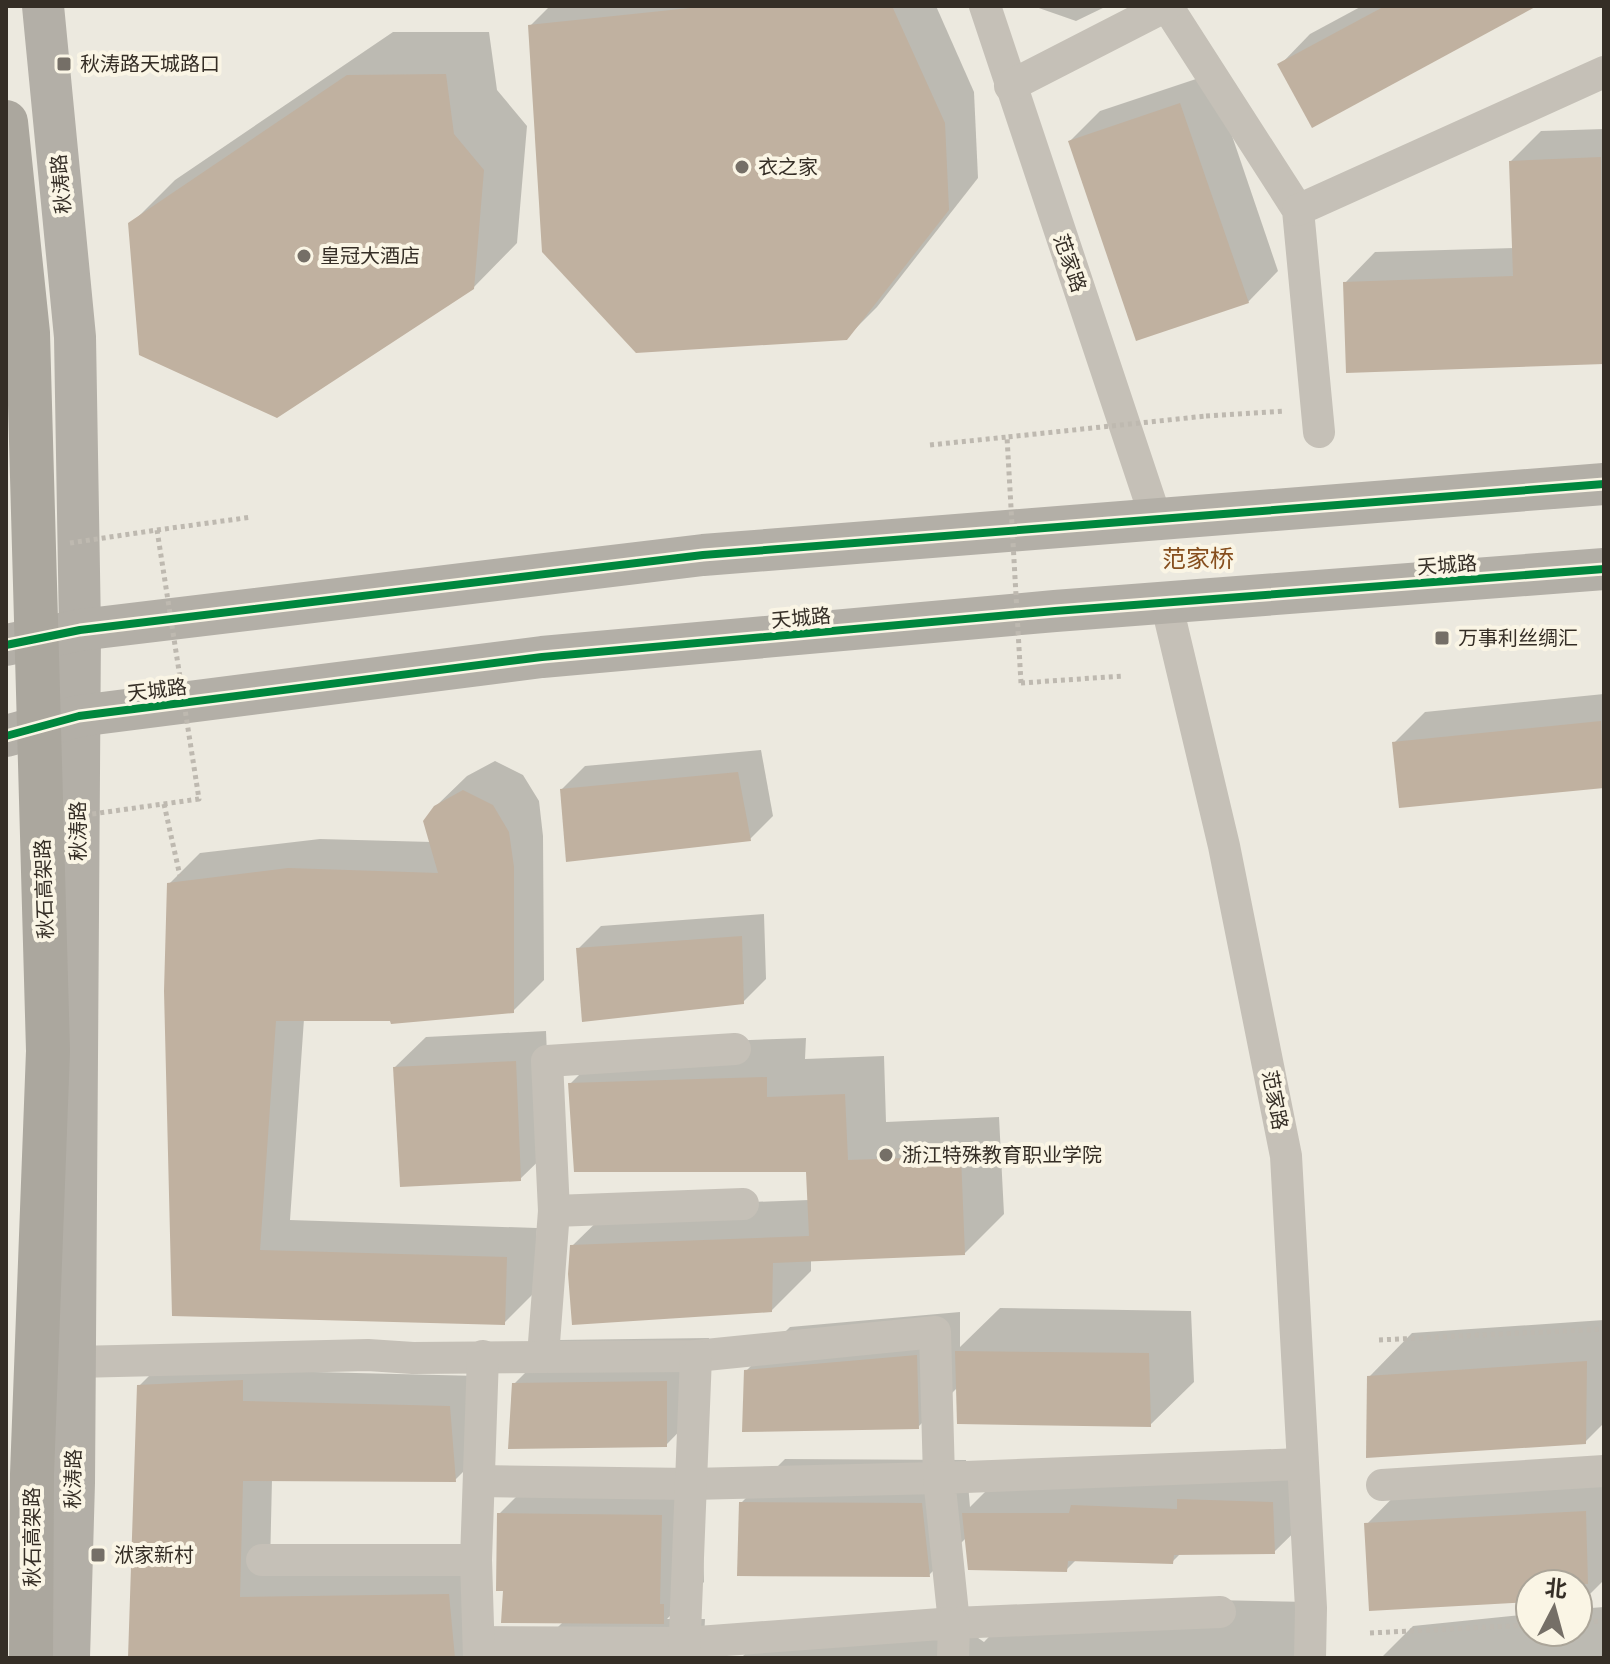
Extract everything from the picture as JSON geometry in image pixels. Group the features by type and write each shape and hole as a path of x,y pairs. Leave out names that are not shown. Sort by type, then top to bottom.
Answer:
{"highway":[{"name":"秋石高架路","path":"6,122 28,333 48,1051 32,1474 31,1658"}],"main road":[{"name":"秋涛路","path":"43,6 75,337 80,630 75,1362 69,1658"},
{"path":"6,645 80,630 703,555 1604,484"},
{"name":"天城路","path":"6,736 79,716 542,657 1166,602 1604,569"}],"street":[{"name":"范家路","path":"985,6 1156,519"},
{"path":"1010,86 1166,6 1298,210 1319,432"},
{"path":"1298,210 1604,72"},
{"name":"范家路","path":"1166,602 1224,846 1286,1156 1311,1608 1310,1658"},
{"path":"543,1356 554,1211 547,1061 735,1049"},
{"path":"554,1211 743,1204"},
{"path":"75,1362 368,1355 413,1358 696,1356 935,1332 939,1478 954,1623 953,1658"},
{"path":"483,1356 476,1560 479,1650 684,1651 954,1623 1220,1612"},
{"path":"684,1651 696,1356"},
{"path":"479,1481 691,1484 1301,1464"},
{"path":"1382,1485 1604,1471"},
{"path":"262,1560 476,1560"}],"path":[{"path":"930,445 1206,416 1294,411"},
{"path":"1007,437 1021,683 1123,676"},
{"path":"66,544 252,517"},
{"path":"69,818 199,799 157,530"},
{"path":"164,804 180,876"},
{"path":"1379,1340 1604,1329"},
{"path":"1370,1633 1514,1626"}],"building":[{"name":"衣之家","path":"709,6 892,6 945,123 949,210 847,340 636,353 542,252 528,25"},
{"path":"1385,6 1537,6 1312,128 1277,64"},
{"name":"皇冠大酒店","path":"446,74 454,134 484,170 474,289 277,418 139,355 128,223 347,75"},
{"path":"1180,103 1249,303 1136,341 1068,141"},
{"path":"1601,157 1604,364 1346,373 1343,282 1513,276 1509,161"},
{"path":"1601,721 1604,788 1399,808 1392,742"},
{"path":"738,772 751,841 566,862 560,789"},
{"path":"463,790 493,805 509,832 514,867 514,1013 391,1024 390,1021 276,1021 260,1250 507,1257 505,1325 172,1316 164,991 167,883 288,868 438,873 423,821 434,806"},
{"path":"742,936 744,1004 582,1022 576,948"},
{"path":"516,1061 521,1181 400,1187 393,1067"},
{"path":"767,1077 767,1097 845,1094 848,1160 961,1156 965,1255 773,1263 772,1312 572,1325 568,1274 570,1245 809,1236 806,1172 574,1172 568,1083"},
{"path":"955,1351 1149,1353 1151,1427 957,1424"},
{"path":"917,1355 919,1429 742,1432 744,1370"},
{"path":"1587,1361 1586,1444 1366,1458 1367,1376"},
{"path":"243,1380 243,1401 450,1406 456,1482 243,1481 240,1597 449,1594 455,1658 128,1658 137,1385"},
{"path":"667,1381 667,1447 508,1449 512,1383"},
{"path":"1177,1499 1273,1502 1275,1554 1174,1555 1173,1564 1068,1561 1067,1572 968,1570 962,1513 1069,1513 1071,1505 1177,1509"},
{"path":"739,1502 922,1503 930,1577 737,1576"},
{"path":"1586,1511 1588,1568 1514,1568 1514,1603 1369,1611 1364,1523"},
{"path":"497,1513 662,1515 660,1604 664,1604 664,1624 501,1623 503,1591 496,1591"}],"cycle path":[{"path":"6,645 80,630 703,555 1604,484"},
{"path":"6,736 79,716 542,657 1055,611 1604,569"}],"place":[{"name":"秋涛路天城路口","path":"64,64"},
{"name":"衣之家","path":"742,167"},
{"name":"皇冠大酒店","path":"304,256"},
{"name":"万事利丝绸汇","path":"1442,638"},
{"name":"浙江特殊教育职业学院","path":"886,1155"},
{"name":"洑家新村","path":"98,1555"}],"district":[{"name":"范家桥","path":"1198,559"}]}
